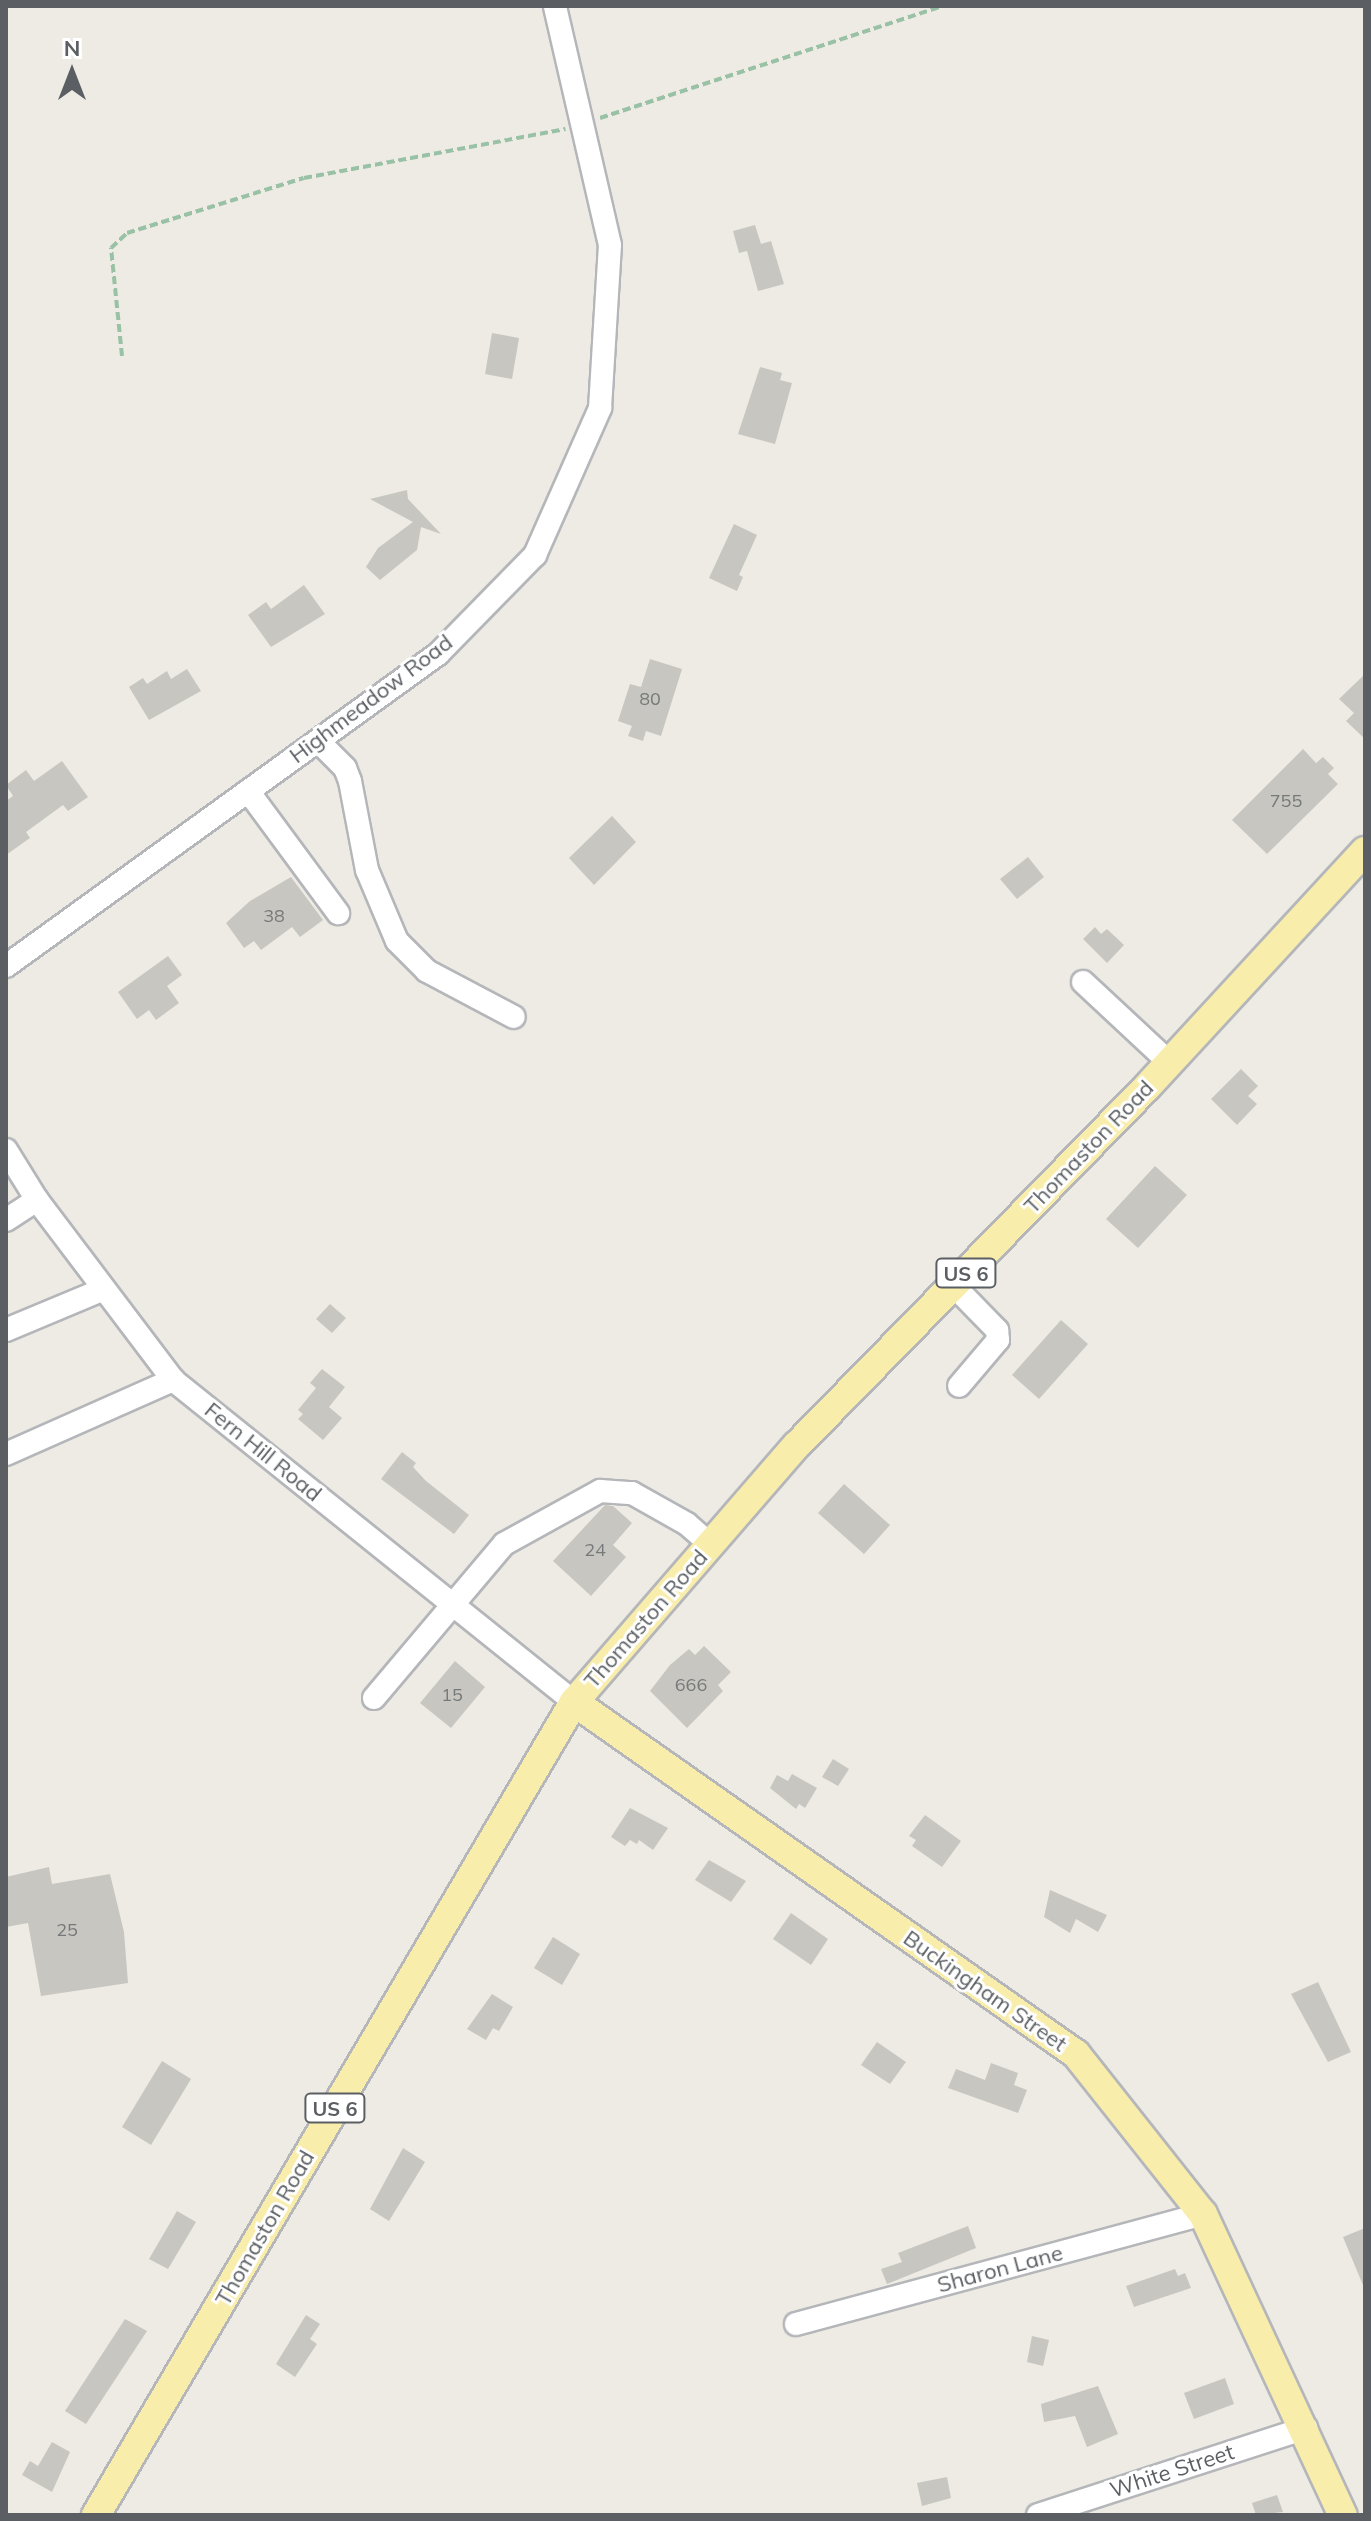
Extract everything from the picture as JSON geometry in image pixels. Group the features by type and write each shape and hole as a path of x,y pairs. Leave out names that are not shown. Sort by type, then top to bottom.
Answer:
{"main road":[{"name":"Thomaston Road","path":"96,2515 574,1702 797,1445 1170,1063 1365,851"},
{"name":"Buckingham Street","path":"574,1702 1076,2054 1203,2214 1306,2428 1343,2515"}],"street":[{"name":"Highmeadow Road","path":"6,966 438,654 535,555 600,408 610,245 555,6"},
{"path":"318,741 345,768 367,870 397,941 427,971 514,1017"},
{"path":"248,791 338,913"},
{"path":"1083,982 1170,1063"},
{"name":"Fern Hill Road","path":"6,1150 37,1200 173,1380 574,1702"},
{"path":"6,1220 37,1200"},
{"path":"954,1286 997,1330 998,1340 959,1386"},
{"path":"6,1330 104,1289"},
{"path":"6,1454 173,1380"},
{"path":"374,1698 456,1607 504,1544 600,1491 632,1493 687,1524 711,1545"},
{"name":"Sharon Lane","path":"796,2324 1203,2214"},
{"name":"White Street","path":"1038,2515 1306,2428"}],"path":[{"path":"122,356 111,248 127,233 304,178 584,124 943,6"}],"building":[{"path":"755,225 761,244 771,241 784,284 758,291 747,251 739,253 733,231"},
{"path":"492,333 519,338 512,379 485,374"},
{"path":"760,367 782,373 780,380 792,383 775,444 738,434"},
{"path":"407,490 408,499 441,534 421,527 417,550 380,580 366,567 378,548 413,522 370,499"},
{"path":"734,524 757,535 739,575 743,577 737,591 709,578"},
{"path":"304,585 325,614 271,647 248,615 266,602 271,609"},
{"path":"650,659 682,669 661,736 646,731 643,741 628,736 632,726 618,721 630,684 641,687"},
{"path":"187,669 201,691 149,720 129,687 143,678 147,684 167,671 171,679"},
{"path":"1365,674 1365,739 1346,721 1354,713 1339,699"},
{"path":"1303,749 1316,763 1323,757 1334,768 1328,774 1338,784 1267,854 1232,820"},
{"path":"62,761 88,797 68,811 63,805 26,832 30,838 6,855 6,801 13,796 6,785 26,770 34,781"},
{"path":"612,816 636,842 594,885 569,858"},
{"path":"1028,857 1044,877 1017,899 1000,879"},
{"path":"291,877 323,920 300,937 292,927 261,950 254,941 244,948 226,923 250,901"},
{"path":"1095,927 1101,934 1107,929 1124,945 1107,963 1083,939"},
{"path":"168,956 182,975 167,986 179,1003 156,1020 149,1010 137,1019 118,992"},
{"path":"1241,1069 1258,1086 1248,1096 1257,1104 1237,1125 1211,1099"},
{"path":"1155,1166 1187,1195 1138,1248 1106,1219"},
{"path":"330,1304 346,1318 332,1333 316,1319"},
{"path":"1061,1320 1088,1344 1039,1399 1012,1375"},
{"path":"322,1369 345,1387 329,1407 342,1418 323,1440 298,1419 303,1414 298,1410 316,1388 310,1383"},
{"path":"402,1452 416,1463 413,1467 426,1481 469,1515 454,1534 381,1479"},
{"path":"844,1484 890,1525 864,1554 818,1513"},
{"path":"605,1505 613,1506 632,1523 613,1545 626,1557 591,1596 553,1561"},
{"path":"704,1646 731,1672 718,1685 723,1691 687,1728 650,1691 670,1665 689,1649 695,1655"},
{"path":"455,1661 485,1687 451,1728 420,1703"},
{"path":"833,1759 849,1769 838,1786 822,1777"},
{"path":"792,1774 817,1788 805,1808 799,1804 796,1809 770,1788 777,1775 788,1781"},
{"path":"630,1808 668,1828 653,1850 639,1840 637,1844 630,1840 625,1846 611,1837"},
{"path":"925,1815 961,1841 942,1867 912,1846 916,1840 909,1836"},
{"path":"709,1860 746,1881 731,1902 695,1880"},
{"path":"49,1867 52,1884 110,1874 124,1932 128,1983 41,1996 28,1923 6,1927 6,1877"},
{"path":"1050,1890 1107,1915 1098,1932 1076,1919 1070,1933 1044,1917"},
{"path":"791,1913 828,1939 811,1965 773,1939"},
{"path":"553,1937 580,1954 562,1985 534,1968"},
{"path":"1318,1982 1351,2052 1328,2062 1291,1994"},
{"path":"492,1994 513,2007 499,2031 493,2028 486,2040 467,2029"},
{"path":"877,2042 906,2062 890,2084 861,2065"},
{"path":"162,2061 191,2079 151,2145 122,2127"},
{"path":"991,2063 1018,2073 1014,2085 1027,2090 1018,2113 948,2088 956,2069 985,2080"},
{"path":"403,2148 425,2162 389,2221 370,2209"},
{"path":"177,2211 196,2222 168,2269 149,2259"},
{"path":"968,2226 976,2248 887,2284 881,2269 902,2262 898,2253"},
{"path":"1365,2228 1365,2290 1343,2237"},
{"path":"1175,2269 1178,2276 1185,2273 1191,2288 1134,2307 1126,2286"},
{"path":"306,2315 320,2324 310,2339 317,2344 295,2377 276,2364"},
{"path":"125,2319 147,2331 86,2424 65,2411"},
{"path":"1032,2336 1049,2340 1043,2366 1027,2362"},
{"path":"1225,2378 1234,2404 1194,2419 1184,2393"},
{"path":"1098,2386 1118,2434 1087,2447 1075,2416 1044,2422 1041,2404"},
{"path":"52,2442 70,2452 52,2492 22,2475 30,2461 38,2466"},
{"path":"947,2477 951,2498 922,2506 917,2483"},
{"path":"1277,2495 1283,2512 1256,2515 1252,2503"}]}
